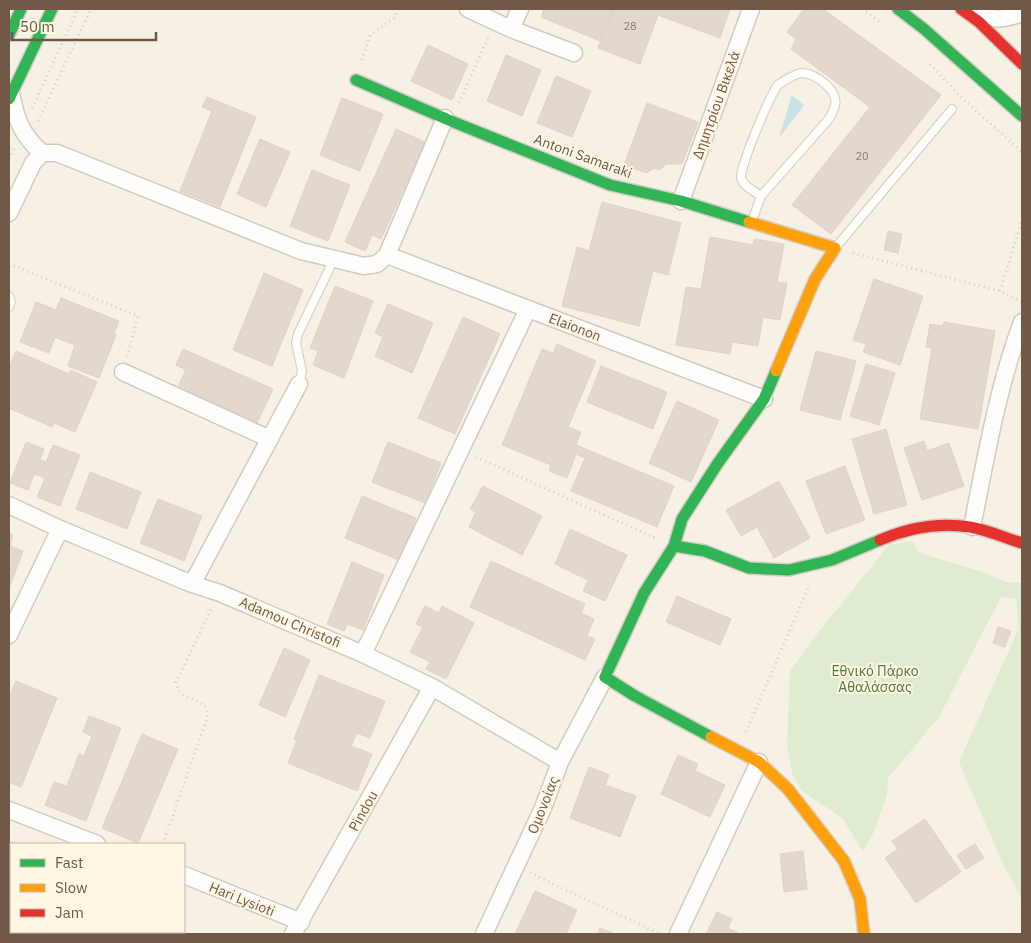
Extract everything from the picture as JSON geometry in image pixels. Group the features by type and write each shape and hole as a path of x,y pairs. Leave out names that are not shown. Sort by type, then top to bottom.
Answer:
{"street":[{"path":"9,35 21,9"},
{"path":"37,158 16,120 10,97 52,9"},
{"path":"468,9 495,22 574,53"},
{"path":"511,28 520,9"},
{"name":"Δημητρίου Βικελά","path":"681,201 751,9"},
{"path":"898,9 924,29 1022,116"},
{"path":"964,11 995,20 1022,13"},
{"path":"964,11 979,22 1022,64"},
{"name":"Antoni Samaraki","path":"356,80 448,120 610,185 681,201 835,248"},
{"path":"9,213 37,158 57,153 301,251 364,266 377,264 387,255 448,120"},
{"path":"835,248 815,279 764,399 718,463 682,518 674,546 644,593 605,677 636,696 759,762 788,789 844,861 860,899 864,934"},
{"name":"Elaionon","path":"387,255 764,399"},
{"path":"363,654 528,309"},
{"path":"972,527 1001,389 1022,322"},
{"path":"123,372 270,439"},
{"path":"192,584 299,384"},
{"name":"Adamou Christofi","path":"9,505 60,529 192,584 220,593 363,654 432,687 560,762"},
{"path":"674,546 705,551 749,568 789,570 832,560 901,531 938,524 972,527 1022,543"},
{"path":"9,635 60,529"},
{"name":"Ομονοίας","path":"484,934 543,808 560,762 605,677"},
{"name":"Pindou","path":"297,928 432,687"},
{"path":"678,934 759,762"},
{"path":"9,810 75,841 90,843"},
{"name":"Hari Lysioti","path":"185,875 297,928"}],"lane":[{"path":"751,222 761,196 829,119 836,104 832,90 824,82 809,74 799,74 777,86 747,152 741,169 742,180 745,185 761,196"},
{"path":"835,248 952,109"},
{"path":"299,384 302,371 296,343 298,334 334,259"},
{"path":"9,296 11,302 9,306"}],"path":[{"path":"25,135 78,9"},
{"path":"9,159 25,135 91,9"},
{"path":"356,80 370,34 394,18 399,9"},
{"path":"448,120 495,22"},
{"path":"924,58 962,98 1022,152"},
{"path":"1000,291 1022,220"},
{"path":"835,248 1000,291 1022,302"},
{"path":"9,264 138,316 123,372"},
{"path":"460,450 674,546"},
{"path":"738,750 820,563"},
{"path":"163,843 208,720 208,712 205,705 182,695 177,690 176,682 220,593"},
{"path":"516,866 660,934"}],"green space":[{"name":"Εθνικό Πάρκο Αθαλάσσας","path":"912,541 920,553 982,572 1006,582 1022,583 1022,899 1003,864 959,762 1019,628 1016,599 1001,597 939,717 888,778 887,795 873,834 863,851 842,818 801,790 793,776 787,746 790,671 812,640 889,545"}],"water":[{"path":"792,95 804,105 779,138"}],"building":[{"path":"544,9 613,9 600,41 541,17"},
{"path":"613,9 730,9 720,38 658,15 640,64 598,48"},
{"path":"804,9 823,9 941,95 831,234 792,205 870,107 791,49 796,39 787,32"},
{"path":"428,45 468,64 452,100 411,81"},
{"path":"506,55 541,70 522,116 487,101"},
{"path":"556,76 591,91 572,137 537,123"},
{"path":"207,97 256,117 220,207 180,191 212,111 202,107"},
{"path":"342,98 383,114 360,171 320,155"},
{"path":"647,103 698,122 682,164 666,164 660,170 654,168 647,173 624,165"},
{"path":"396,129 425,142 381,239 372,235 365,251 345,242"},
{"path":"260,139 290,152 266,207 237,194"},
{"path":"312,170 350,185 328,241 290,226"},
{"path":"602,202 681,223 668,275 653,271 639,326 562,306 577,247 589,251"},
{"path":"888,231 902,234 898,253 884,250"},
{"path":"710,237 753,245 754,239 784,244 777,282 787,283 780,320 763,317 758,346 732,342 730,354 676,345 686,287 701,289"},
{"path":"264,273 303,290 272,366 233,350"},
{"path":"874,279 923,296 900,365 863,352 866,344 853,340"},
{"path":"335,286 373,301 344,378 313,365 318,351 310,348"},
{"path":"61,298 119,321 114,334 116,335 99,378 68,366 75,345 55,337 49,353 20,342 36,302 56,310"},
{"path":"388,304 433,323 412,373 375,356 383,337 375,333"},
{"path":"463,317 500,334 455,434 418,418"},
{"path":"944,322 995,331 978,429 920,419 932,348 926,347 930,324 943,326"},
{"path":"557,344 596,361 568,427 581,432 576,445 674,486 657,527 571,491 585,458 576,454 567,478 549,471 551,465 502,445 542,349 553,353"},
{"path":"183,349 273,389 255,427 176,391 186,370 176,365"},
{"path":"16,351 69,374 71,370 97,382 75,432 54,423 52,427 9,408 9,368"},
{"path":"816,351 856,361 840,420 800,410"},
{"path":"866,364 895,373 879,425 850,416"},
{"path":"601,366 667,392 653,429 587,402"},
{"path":"677,401 719,420 691,482 649,463"},
{"path":"886,429 907,505 874,514 852,439"},
{"path":"924,441 927,451 949,443 964,486 922,500 904,448"},
{"path":"26,442 44,449 28,490 10,483"},
{"path":"388,442 441,463 425,503 372,482"},
{"path":"53,445 80,455 60,506 37,497 45,478 35,474 41,460 46,462"},
{"path":"845,466 865,520 826,534 806,481"},
{"path":"90,472 141,492 127,529 76,509"},
{"path":"779,481 810,538 774,558 757,527 741,536 726,510"},
{"path":"483,486 542,516 522,555 469,527 476,512 470,509"},
{"path":"362,496 416,518 399,560 345,538"},
{"path":"158,499 202,516 184,561 140,543"},
{"path":"570,529 627,555 605,601 583,591 588,580 555,564"},
{"path":"9,533 13,535 10,546 23,551 10,586 9,585"},
{"path":"491,561 585,604 581,613 594,619 587,636 595,639 585,660 470,607"},
{"path":"352,562 384,575 363,630 347,624 344,631 327,624"},
{"path":"677,596 731,619 720,645 666,622"},
{"path":"425,606 439,613 442,606 474,623 446,679 426,669 430,662 410,652 423,627 416,624"},
{"path":"998,627 1011,631 1005,647 993,643"},
{"path":"284,648 310,660 285,717 259,705"},
{"path":"319,675 385,701 370,738 357,733 351,746 372,754 357,791 288,763 297,740 294,739"},
{"path":"16,681 57,698 21,787 9,782 9,698"},
{"path":"89,716 121,728 86,821 45,805 54,782 67,786 79,754 84,756 92,736 83,732"},
{"path":"142,734 178,749 138,843 102,828"},
{"path":"678,755 698,764 695,771 725,785 710,817 661,794"},
{"path":"589,767 609,775 605,785 636,796 620,837 570,818"},
{"path":"925,819 961,872 916,903 885,858 898,849 892,841"},
{"path":"10,844 10,898 9,897"},
{"path":"975,844 984,858 966,869 957,855"},
{"path":"803,851 807,889 784,892 780,854"},
{"path":"535,891 577,910 566,934 515,934"},
{"path":"10,908 10,933 15,934 9,934"},
{"path":"717,912 732,919 728,928 740,934 706,934"},
{"path":"600,928 615,934 597,934"},
{"path":"104,933 108,934 67,934"}],"traffic: fast":[{"path":"9,35 21,9"},
{"path":"9,99 52,9"},
{"path":"898,9 924,29 1022,116"},
{"path":"356,80 451,121 610,185 681,201 749,222"},
{"path":"674,546 682,519 718,463 764,399 776,371"},
{"path":"711,737 635,696 605,677 644,593 674,546 705,551 749,568 789,570 832,560 880,540"}],"traffic: slow":[{"path":"749,222 835,248 815,279 776,371"},
{"path":"711,737 759,762 788,789 844,861 860,899 864,934"}],"traffic: jam":[{"path":"961,9 979,22 1022,64"},
{"path":"880,540 913,529 947,525 977,528 1022,543"}]}
